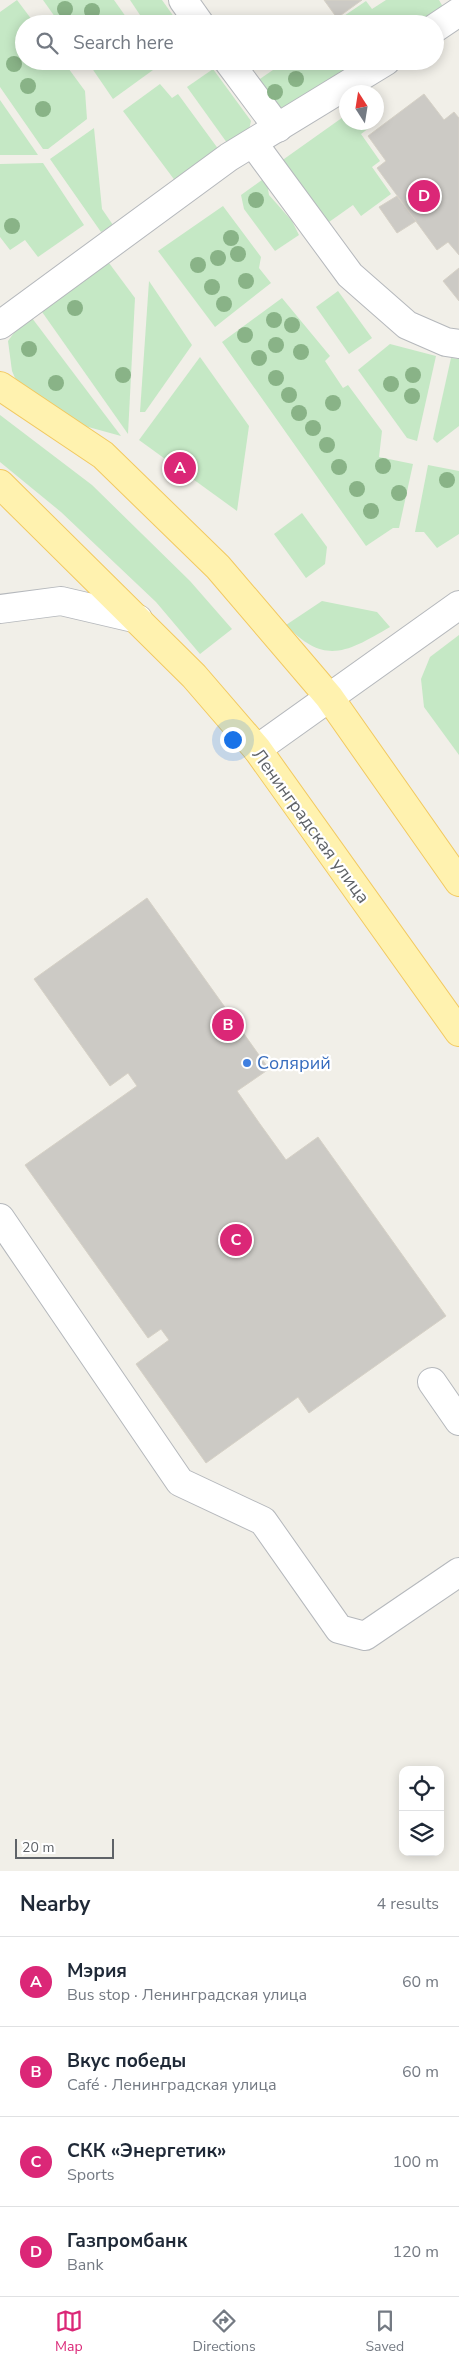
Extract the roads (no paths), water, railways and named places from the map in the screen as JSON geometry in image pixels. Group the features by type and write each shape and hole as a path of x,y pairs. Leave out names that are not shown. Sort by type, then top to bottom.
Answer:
{"main road":[{"path":"0,386 103,455 218,567 329,698 459,882"},
{"name":"Ленинградская улица","path":"0,484 194,676 257,749 459,1032"}],"street":[{"path":"183,0 194,15"},
{"path":"444,22 459,11 452,0"},
{"path":"235,70 278,128"},
{"path":"0,325 174,197 253,143 371,70"},
{"path":"253,143 350,274 407,325 446,342 459,344"},
{"path":"0,609 61,601 138,619"},
{"path":"257,749 459,605"},
{"path":"0,1218 180,1482 264,1521 339,1629 365,1636 459,1572"},
{"path":"432,1382 459,1421"}],"place":[{"name":"Газпромбанк","path":"424,196"},
{"name":"Мэрия","path":"180,468"},
{"name":"Вкус победы","path":"228,1025"},
{"name":"Солярий","path":"247,1063"},
{"name":"СКК «Энергетик»","path":"236,1240"}]}
